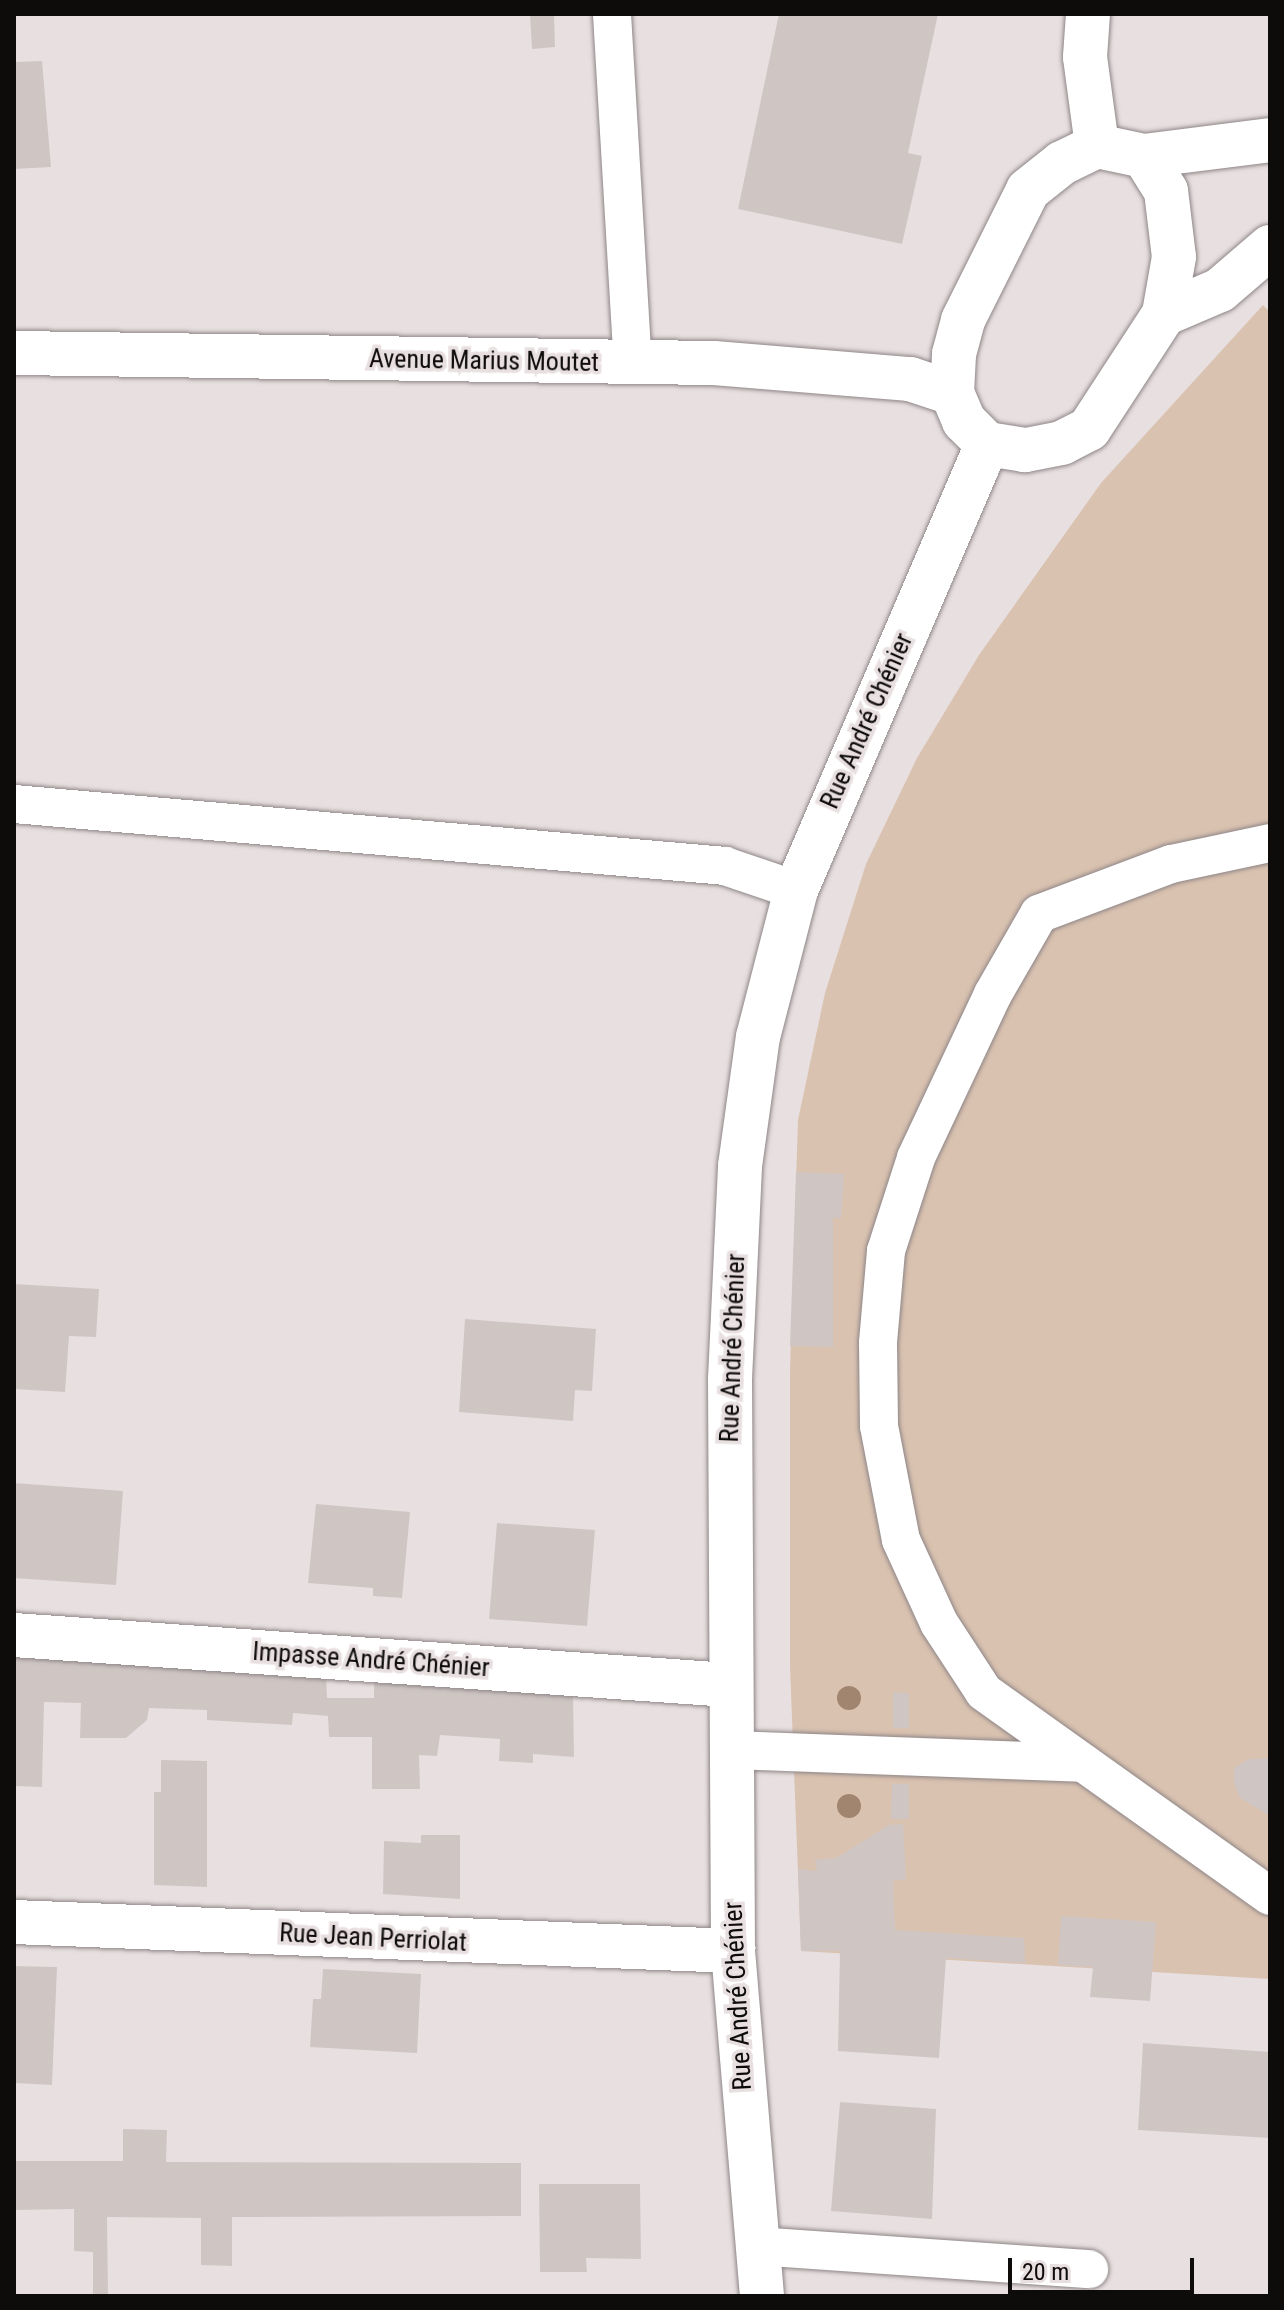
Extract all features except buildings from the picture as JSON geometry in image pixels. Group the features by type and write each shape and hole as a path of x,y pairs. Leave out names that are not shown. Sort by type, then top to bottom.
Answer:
{"street":[{"path":"1088,14 1085,57 1097,146"},
{"path":"1144,156 1166,191 1172,219 1174,257 1164,314 1089,429 1062,443 1025,450 987,444 964,421 952,393 954,354 963,320 1028,190 1062,163 1097,146 1144,156 1270,140"},
{"path":"1164,314 1220,290 1270,247"},
{"name":"Avenue Marius Moutet","path":"14,353 633,364 832,371 910,379 952,393"},
{"name":"Rue André Chénier","path":"762,2296 733,1951 729,1685 730,1379 740,1166 758,1037 796,890 987,444"},
{"name":"Impasse André Chénier","path":"14,1635 729,1685"},
{"name":"Rue Jean Perriolat","path":"14,1922 733,1951"}],"lane":[{"path":"612,14 633,364"},
{"path":"14,804 725,866 796,890"},
{"path":"1270,843 1171,864 1039,914 993,994 916,1158 886,1251 878,1343 879,1426 901,1540 939,1623 984,1692 1270,1896"},
{"path":"730,1750 1083,1763"},
{"path":"757,2246 1089,2269"}],"shaded area":[{"path":"1263,305 1270,312 1270,1979 801,1951 790,1666 790,1370 798,1120 825,993 866,864 917,758 979,655 1101,483"}]}
